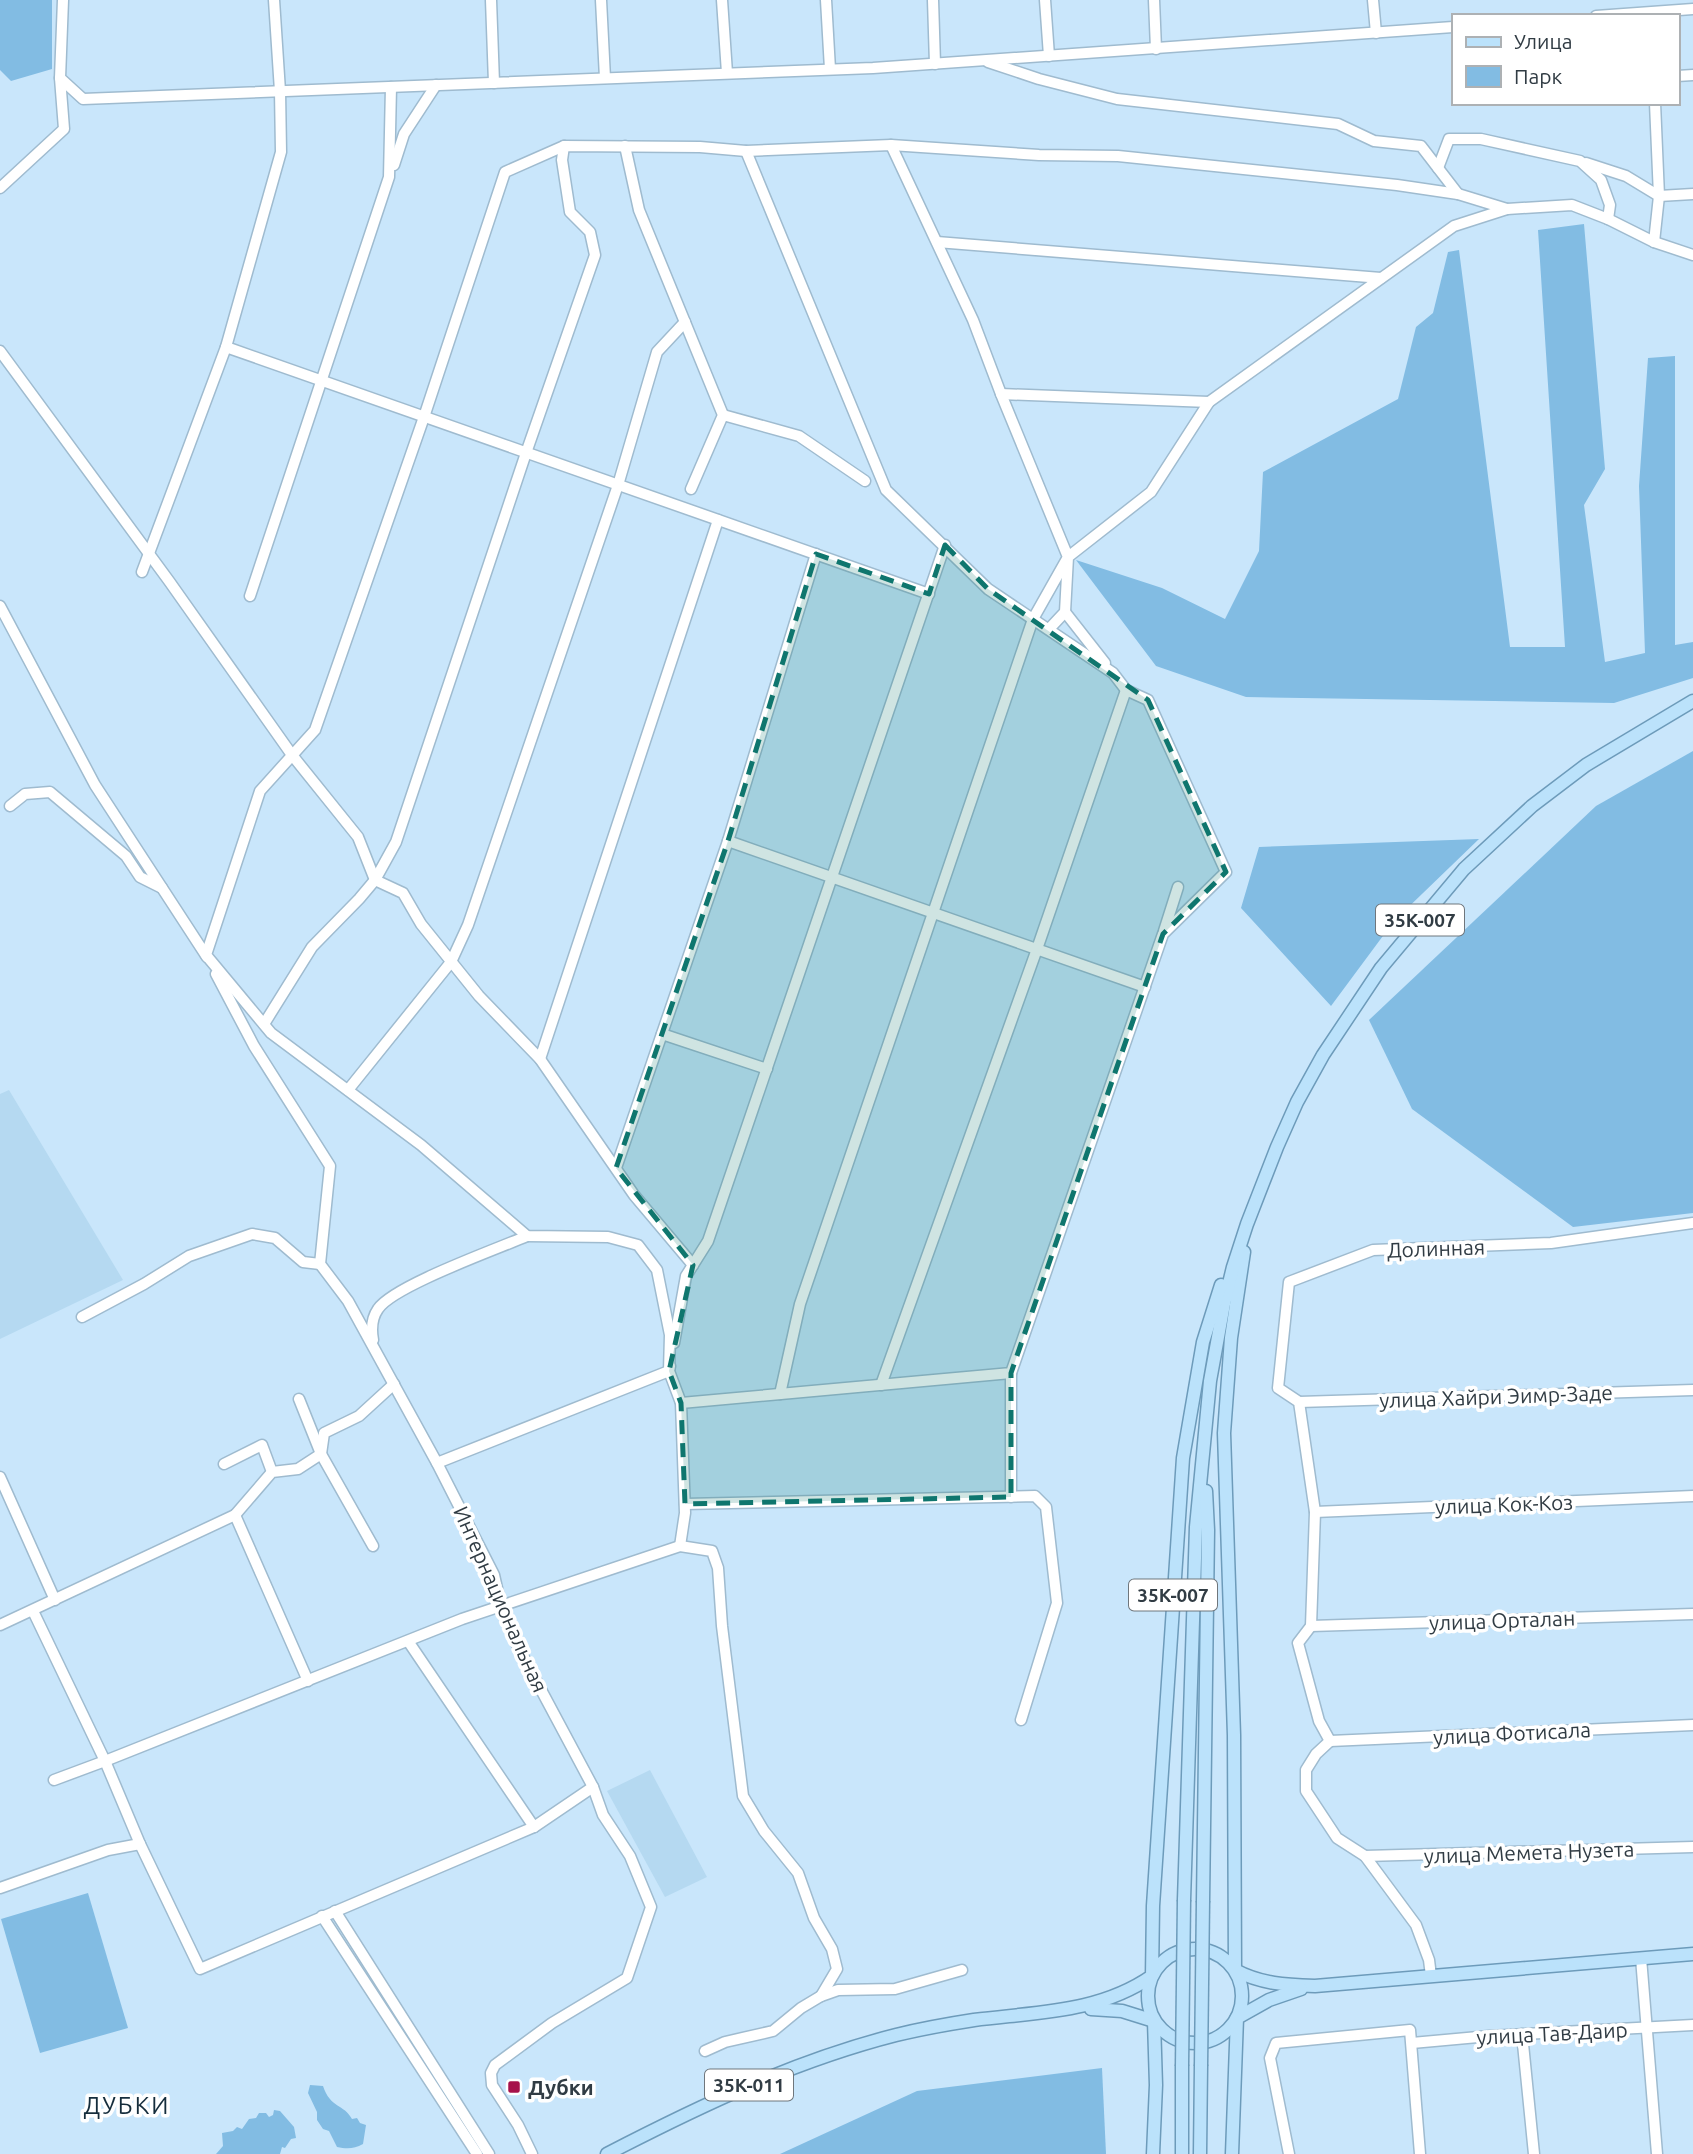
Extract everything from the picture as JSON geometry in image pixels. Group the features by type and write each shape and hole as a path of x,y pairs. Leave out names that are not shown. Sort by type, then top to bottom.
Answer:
{"main road":[{"name":"35К-007","path":"1152,1976 1153,1906 1182,1458 1203,1342 1223,1278 1277,1147 1297,1102 1323,1055 1381,968 1445,890 1484,849 1532,806 1575,773 1693,701"},
{"name":"35К-007","path":"1182,2154 1185,1900 1196,1527 1210,1381 1233,1266 1247,1224"},
{"name":"35К-007","path":"1235,1970 1234,1735 1224,1433 1231,1338 1247,1224"},
{"name":"35К-007","path":"1200,2154 1208,1530 1204,1446"},
{"path":"1073,2008 1113,1998 1137,1987 1173,1954 1184,1950 1209,1951 1251,1979 1267,1983 1315,1986 1693,1954"},
{"path":"1152,1976 1147,1994 1154,2021 1175,2040 1191,2044 1222,2036 1234,2024 1241,2010 1243,1997 1235,1970"},
{"path":"1237,2018 1269,2000 1315,1986"},
{"name":"35К-011","path":"607,2154 758,2081 836,2052 899,2035 972,2020 1073,2008 1122,2011 1154,2021"},
{"path":"1233,2154 1237,2018"},
{"path":"1153,2154 1156,2085 1154,2021"}],"street":[{"path":"0,188 64,130 60,78 63,0"},
{"path":"142,572 226,347 281,152 274,0"},
{"path":"491,0 494,83"},
{"path":"601,0 605,78"},
{"path":"722,0 727,74"},
{"path":"826,0 830,69"},
{"path":"933,0 935,64"},
{"path":"1045,0 1049,56"},
{"path":"1154,0 1156,49"},
{"path":"1373,0 1376,33"},
{"path":"1613,14 1654,9 1693,9"},
{"path":"60,78 83,99 935,64 1452,27"},
{"path":"983,60 1039,79 1117,99 1338,124 1374,141 1421,146 1458,194"},
{"path":"250,596 404,134 436,85"},
{"path":"389,177 391,87"},
{"path":"1654,242 1659,196 1655,105"},
{"path":"1438,168 1449,139 1481,139 1580,161 1626,176 1659,196 1693,194"},
{"path":"891,145 973,320 1068,557 1065,612 1049,629"},
{"path":"206,955 260,791 315,730 424,417 505,172 564,146 700,147 746,151 891,145 1039,155 1118,156 1397,185 1458,194 1507,209"},
{"path":"264,1024 312,947 375,880 396,842 595,255 590,232 570,212 562,160 564,146"},
{"path":"625,146 639,210 723,415 691,489"},
{"path":"746,151 886,490 988,589 1113,673 1123,686"},
{"path":"1580,161 1601,180 1610,205 1608,219"},
{"path":"780,1394 800,1304 1033,619 1068,557 1151,492 1209,402 1454,226 1507,209 1572,205 1654,242 1693,255"},
{"path":"937,242 1381,278"},
{"path":"348,1090 451,962 473,912 618,485 657,352 685,322"},
{"path":"226,347 929,593"},
{"path":"0,351 292,755 358,837 375,880 403,893 421,924 479,996 540,1059 634,1195 693,1265"},
{"path":"1001,394 1209,402"},
{"path":"723,415 799,436 865,481"},
{"path":"540,1059 718,520"},
{"path":"669,1371 686,1276 708,1241 945,545"},
{"path":"616,1168 728,841 816,554"},
{"path":"0,606 95,785 206,955 254,1046 330,1166 320,1264 303,1262 275,1238 253,1234 189,1256 82,1317"},
{"path":"1065,612 1123,686 1148,700 1226,872 1163,934"},
{"path":"880,1385 1037,949 1123,686"},
{"path":"10,806 25,794 50,792 126,856 140,877 163,889"},
{"path":"728,841 1145,987"},
{"path":"1011,1497 1011,1373 1178,887"},
{"path":"206,955 271,1033 421,1145 527,1236"},
{"path":"662,1034 766,1069"},
{"name":"Долинная","path":"1299,1402 1278,1388 1289,1282 1373,1250 1551,1243 1693,1223"},
{"path":"374,1348 371,1326 379,1307 403,1288 527,1236 608,1237 638,1245 657,1270 670,1335 669,1371 681,1403 685,1504 680,1546"},
{"name":"Интернациональная","path":"320,1264 348,1301 437,1463 494,1575 500,1606 515,1641 593,1787 603,1815 631,1856 651,1907 627,1979 552,2023 501,2059 491,2073 492,2085 533,2154"},
{"path":"437,1463 669,1371"},
{"path":"681,1403 1011,1373"},
{"path":"0,1625 235,1516 272,1472 298,1469 321,1454 324,1433 359,1416 394,1384"},
{"name":"улица Хайри Эимр-Заде","path":"1299,1402 1693,1390"},
{"path":"299,1399 321,1454 373,1546"},
{"path":"1299,1402 1315,1511 1311,1626 1298,1643 1319,1721 1331,1741 1316,1754 1306,1770 1306,1791 1337,1838 1365,1856 1416,1925 1429,1959 1431,1976"},
{"path":"224,1464 262,1445 272,1472"},
{"path":"0,1477 55,1600"},
{"path":"685,1504 1035,1496 1046,1507 1057,1603 1021,1720"},
{"name":"улица Кок-Коз","path":"1315,1511 1693,1496"},
{"path":"235,1516 308,1681"},
{"path":"54,1780 462,1619 680,1546 712,1551 718,1568 722,1626 743,1796 764,1830 798,1873 814,1918 832,1949 837,1969 821,1996"},
{"path":"33,1611 200,1969 534,1827 593,1787"},
{"name":"улица Орталан","path":"1311,1626 1693,1614"},
{"path":"408,1641 534,1827"},
{"name":"улица Фотисала","path":"1331,1741 1693,1725"},
{"path":"0,1888 108,1850 140,1844"},
{"name":"улица Мемета Нузета","path":"1365,1856 1693,1847"},
{"path":"335,1910 489,2154"},
{"path":"322,1916 477,2154"},
{"path":"1641,1958 1657,2154"},
{"path":"705,2051 725,2042 773,2031 801,2008 838,1990 895,1989 962,1970"},
{"name":"улица Тав-Даир","path":"1412,2043 1693,2025"},
{"path":"1289,2154 1270,2059 1276,2043 1410,2030 1420,2154"},
{"path":"1522,2034 1534,2154"}],"highlighted area":[{"path":"945,545 988,589 1148,700 1226,872 1163,934 1011,1373 1011,1497 685,1504 681,1403 669,1371 693,1265 616,1168 728,841 816,554 929,594"}],"shaded area":[{"path":"9,1090 123,1280 0,1339 0,1094"},
{"path":"650,1770 707,1877 665,1897 607,1791"}],"green space":[{"path":"0,0 52,0 52,69 11,81 0,70"},
{"path":"1584,224 1605,469 1584,505 1605,662 1645,653 1639,486 1648,358 1675,356 1675,645 1693,642 1693,678 1614,703 1246,697 1156,666 1076,560 1162,588 1225,619 1259,551 1263,472 1398,399 1416,327 1433,313 1448,252 1459,250 1510,647 1565,647 1538,230"},
{"path":"1693,751 1693,1213 1573,1227 1412,1109 1369,1020 1596,806"},
{"path":"1479,839 1394,921 1331,1006 1241,908 1259,847"},
{"path":"88,1893 128,2028 40,2053 1,1919"},
{"path":"1102,2068 1106,2154 780,2154 917,2091"},
{"path":"310,2085 323,2086 333,2102 352,2119 357,2118 360,2123 366,2125 363,2144 350,2148 337,2147 329,2131 323,2129 317,2120 317,2112 308,2093"},
{"path":"274,2110 280,2111 294,2127 296,2138 291,2139 285,2148 282,2147 280,2154 216,2154 223,2146 222,2133 233,2131 237,2127 242,2129 249,2119 256,2118 259,2113 266,2113 269,2117"}],"place":[{"name":"Дубки","path":"514,2087"}],"district":[{"name":"ДУБКИ","path":"127,2105"}]}
